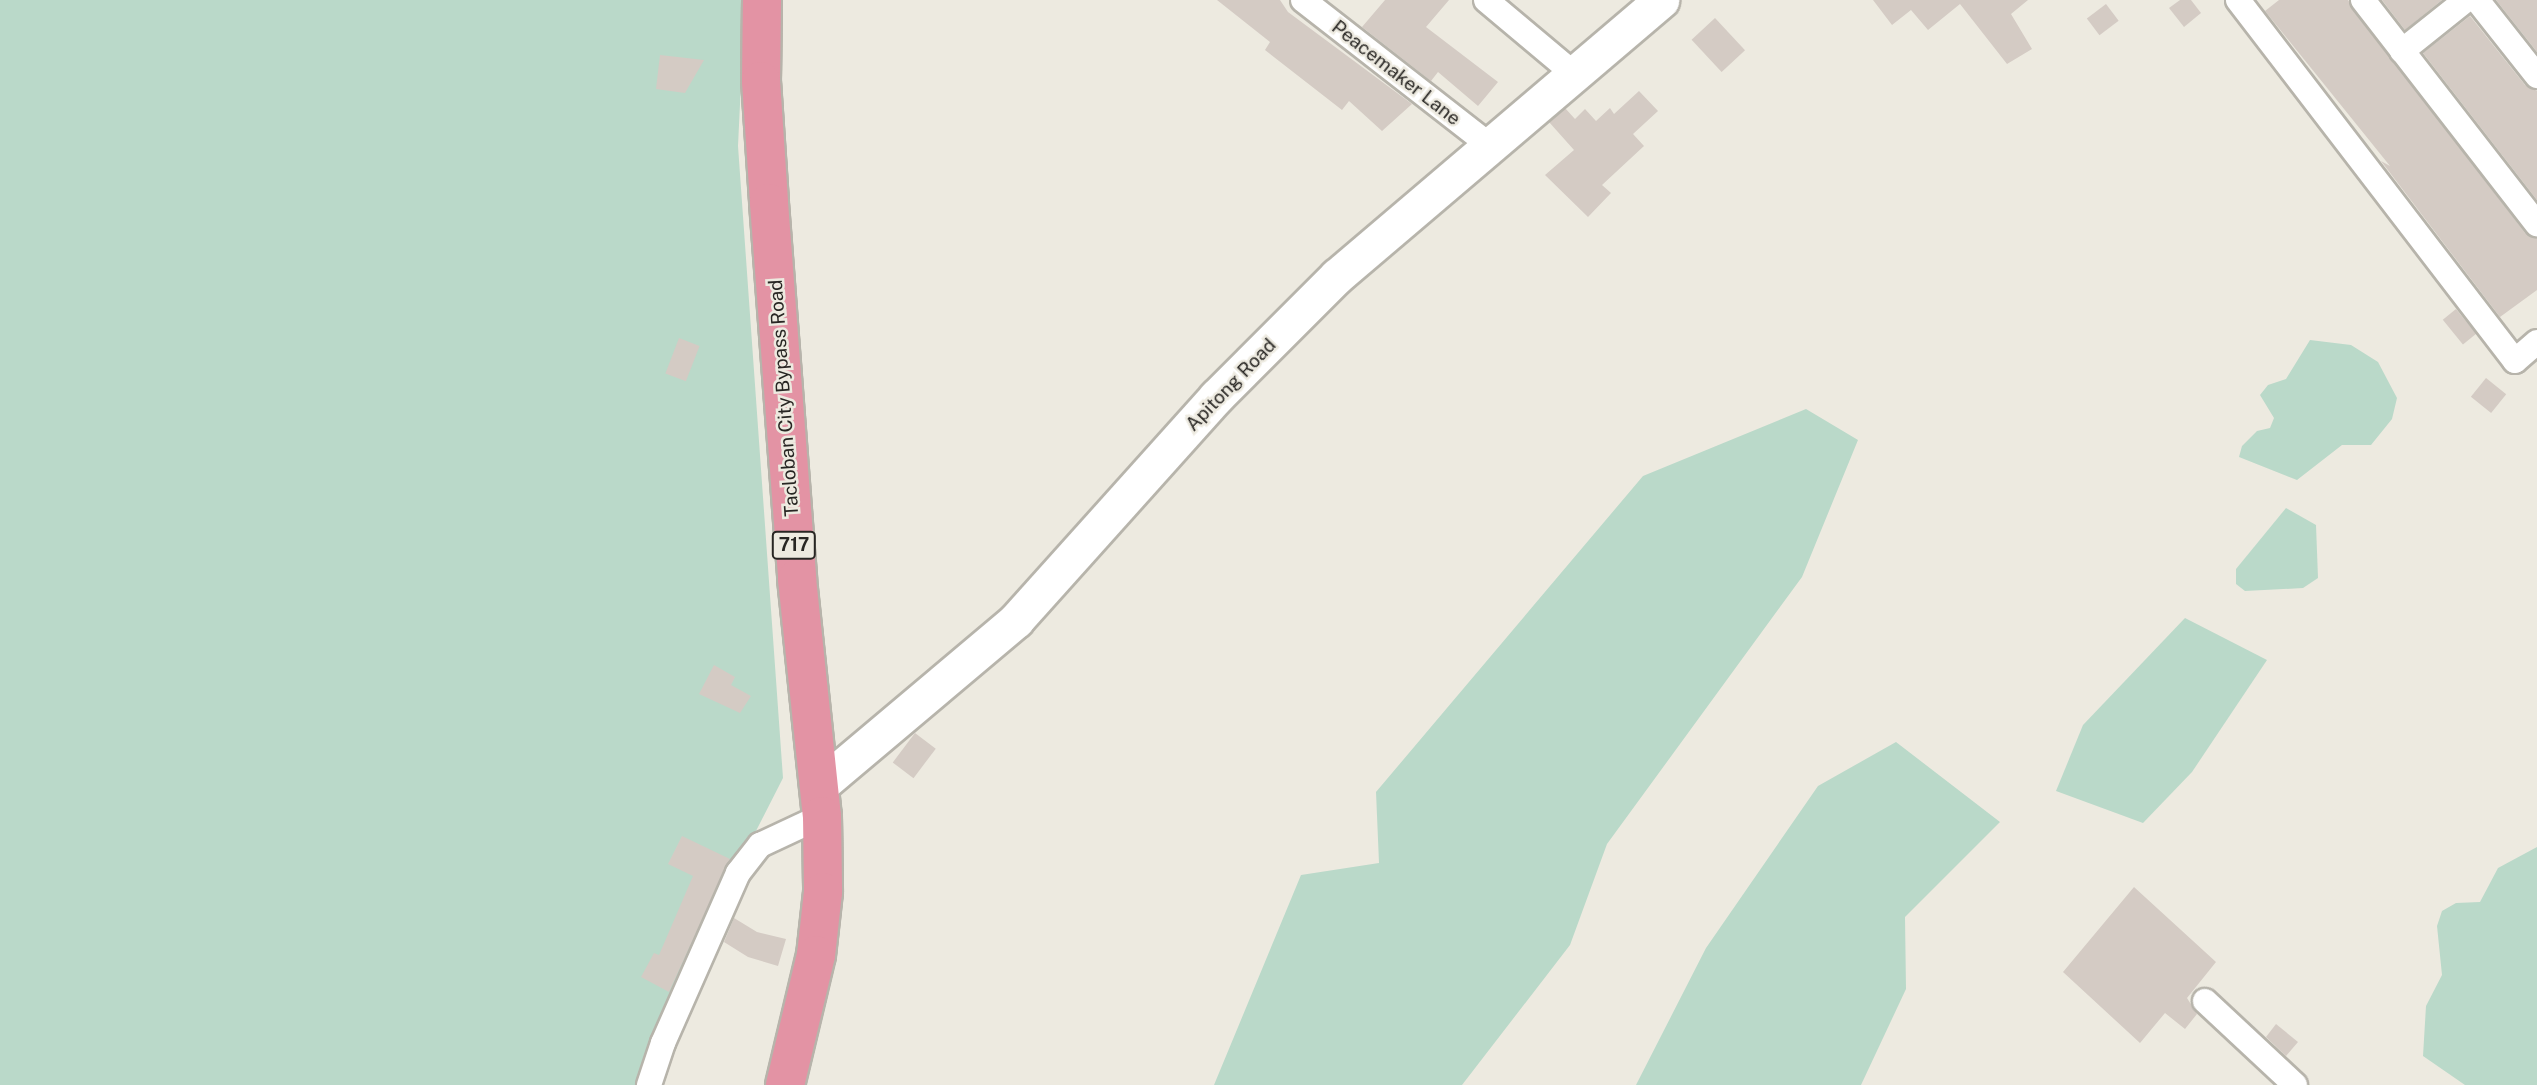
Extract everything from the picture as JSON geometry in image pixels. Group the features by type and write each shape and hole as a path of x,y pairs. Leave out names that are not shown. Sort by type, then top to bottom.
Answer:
{"highway":[{"name":"Tacloban City Bypass Road","path":"762,0 764,122 797,579 820,802 822,892 816,955 785,1085"}],"street":[{"name":"Peacemaker Lane","path":"1303,0 1489,145"},
{"path":"1486,0 1573,73"},
{"path":"2238,0 2515,361 2537,342"},
{"path":"2363,0 2537,224"},
{"path":"2402,51 2466,0"},
{"path":"2477,0 2537,76"},
{"name":"Apitong Road","path":"820,802 1016,620 1216,397 1300,313 1489,145 1658,1"},
{"path":"649,1085 663,1043 738,873 760,845 820,802"},
{"path":"2205,1002 2295,1085"}],"green space":[{"path":"0,0 745,0 738,146 783,778 661,1017 638,1085 0,1085"},
{"path":"2310,340 2351,345 2378,362 2397,398 2392,419 2371,445 2342,445 2297,480 2239,457 2242,446 2257,431 2270,428 2274,418 2260,395 2268,385 2286,379"},
{"path":"1806,409 1858,440 1802,577 1607,844 1570,945 1462,1085 1214,1085 1301,875 1379,863 1376,792 1643,476"},
{"path":"2286,508 2316,525 2318,578 2303,588 2245,591 2236,584 2236,569"},
{"path":"2185,618 2267,660 2192,772 2143,823 2056,791 2083,725"},
{"path":"1896,742 2000,822 1905,917 1906,989 1861,1085 1636,1085 1706,948 1818,786"},
{"path":"2537,847 2537,1085 2465,1085 2423,1056 2426,1006 2442,975 2437,926 2442,911 2456,903 2480,902 2498,868"}],"building":[{"path":"1217,0 1280,0 1288,12 1412,104 1382,131 1349,101 1342,110 1265,50 1270,42"},
{"path":"1385,0 1449,0 1426,27 1498,82 1478,106 1438,72 1431,81 1362,27"},
{"path":"1873,0 2028,0 2011,14 2032,49 2007,64 1960,4 1928,30 1911,10 1892,25"},
{"path":"2180,0 2191,0 2201,13 2184,27 2169,8"},
{"path":"2279,0 2348,0 2525,233 2537,239 2537,290 2500,317 2381,161 2390,166 2265,11"},
{"path":"2382,0 2442,0 2405,30"},
{"path":"2496,0 2537,0 2537,52"},
{"path":"2106,4 2119,21 2099,35 2087,18"},
{"path":"2470,16 2525,85 2537,91 2537,200 2423,53"},
{"path":"1715,18 1745,50 1722,72 1692,40"},
{"path":"660,55 704,60 685,93 656,89"},
{"path":"1639,91 1658,111 1633,134 1644,146 1602,185 1611,193 1588,217 1545,175 1574,150 1549,122 1565,108 1575,119 1585,109 1596,121 1610,108 1614,114"},
{"path":"2456,309 2476,334 2463,345 2443,320"},
{"path":"679,338 700,346 686,381 665,373"},
{"path":"2486,378 2506,394 2491,413 2471,397"},
{"path":"714,665 735,677 731,685 751,696 740,713 699,694"},
{"path":"915,733 936,749 913,778 893,763"},
{"path":"682,836 730,859 669,992 641,977 654,953 659,955 693,876 668,864"},
{"path":"2134,887 2216,962 2187,998 2197,1014 2185,1029 2165,1013 2140,1043 2063,972"},
{"path":"734,918 757,932 786,939 778,966 748,957 724,942"},
{"path":"2276,1024 2298,1042 2286,1056 2266,1037"}]}
